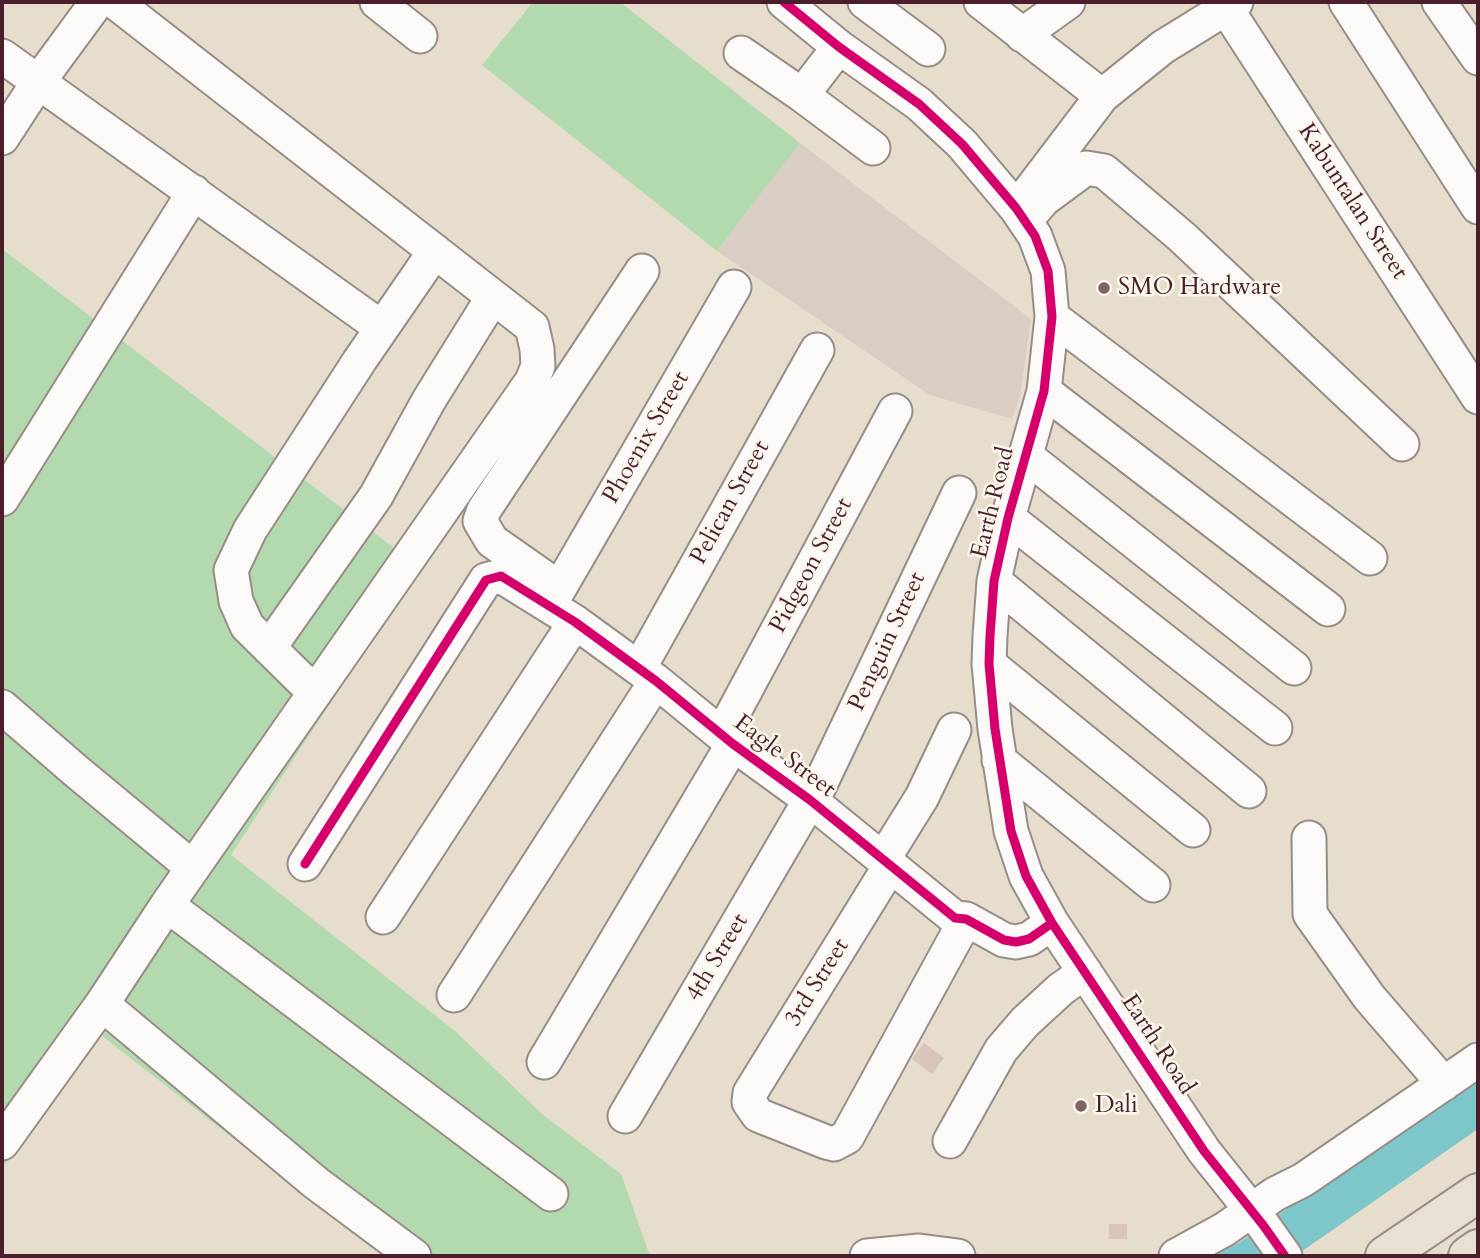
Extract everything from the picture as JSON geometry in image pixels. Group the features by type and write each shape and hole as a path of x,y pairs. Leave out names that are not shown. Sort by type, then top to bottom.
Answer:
{"main road":[{"path":"1385,1256 1478,1193"},
{"path":"1468,1256 1478,1249"}],"street":[{"path":"2,138 39,80 97,2"},
{"path":"2,1143 102,1004 167,905 532,381 538,366 532,327 115,2"},
{"path":"377,2 420,36"},
{"path":"865,2 928,49"},
{"path":"981,2 1102,96"},
{"path":"1022,35 1068,2"},
{"path":"1346,2 1478,207"},
{"path":"1439,2 1478,58"},
{"path":"1021,215 1043,177 1102,96 1163,47 1231,5"},
{"name":"Kabuntalan Street","path":"1231,5 1478,397"},
{"name":"Earth Road","path":"798,6 839,47 919,104 962,144 1035,236 1048,271 1052,317 1044,391 1008,519 994,582 989,664 999,761 1012,831 1026,876 1052,923 1204,1151 1285,1256"},
{"path":"802,95 839,47"},
{"path":"741,53 873,148"},
{"path":"2,56 382,328"},
{"path":"1021,215 1086,168 1104,172 1182,237 1402,444"},
{"path":"2,499 194,192"},
{"path":"315,693 247,626 236,601 231,570 250,530 435,251"},
{"name":"Eagle Street","path":"642,271 484,510 480,521 492,541 559,589 651,669 889,858 961,911 966,919 1004,940 1016,942 1029,939 1052,923"},
{"name":"Phoenix Street","path":"559,589 734,287"},
{"path":"269,648 376,496 429,400 493,297"},
{"path":"1052,317 1370,558"},
{"name":"Pelican Street","path":"454,995 651,669 817,349"},
{"path":"1044,391 1328,609"},
{"name":"Pidgeon Street","path":"544,1062 731,732 895,411"},
{"path":"1026,456 1294,668"},
{"name":"Penguin Street","path":"813,795 959,493"},
{"path":"1008,519 1275,728"},
{"name":"Eagle Street","path":"305,864 486,580 501,576 651,669"},
{"path":"994,582 1249,791"},
{"path":"383,917 575,622"},
{"path":"989,664 1194,830"},
{"path":"2,707 194,868"},
{"name":"3rd Street","path":"954,730 889,858 750,1093 749,1102 758,1115 834,1144 847,1137 966,919"},
{"path":"999,761 1153,885"},
{"name":"4th Street","path":"625,1116 813,795"},
{"path":"1309,838 1310,914 1369,997 1444,1084"},
{"path":"167,905 551,1194"},
{"path":"950,1141 1008,1043 1025,1022 1052,997 1085,972"},
{"path":"102,1004 316,1183 414,1256"},
{"path":"1176,1256 1226,1229 1257,1218 1275,1194 1303,1180 1478,1060"},
{"path":"867,1256 919,1251 958,1256"}],"shaded area":[{"path":"800,143 1031,319 1020,397 1012,419 930,395 717,251"}],"green space":[{"path":"533,2 620,2 800,143 717,251 482,65"},
{"path":"2,249 419,567 231,855 455,1031 542,1114 621,1174 650,1256 384,1256 97,1032 2,1169"}],"water":[{"path":"1478,1072 1478,1129 1295,1256 1212,1256 1239,1243"}],"building":[{"path":"924,1043 944,1058 932,1074 912,1059"},
{"path":"1109,1224 1127,1224 1127,1239 1109,1239"}],"cycle path":[{"path":"784,2 839,47 919,104 962,144 1016,208 1035,236 1048,271 1052,317 1044,391 1008,518 994,581 990,636 989,664 995,729 1011,831 1026,876 1052,923 1204,1151 1285,1256"},
{"path":"305,864 486,580 501,576 575,622 656,681 733,744 810,800 955,918 966,919 1004,940 1016,942 1029,939 1052,923"}],"place":[{"name":"SMO Hardware","path":"1104,288"},
{"name":"Dali","path":"1081,1106"}]}
